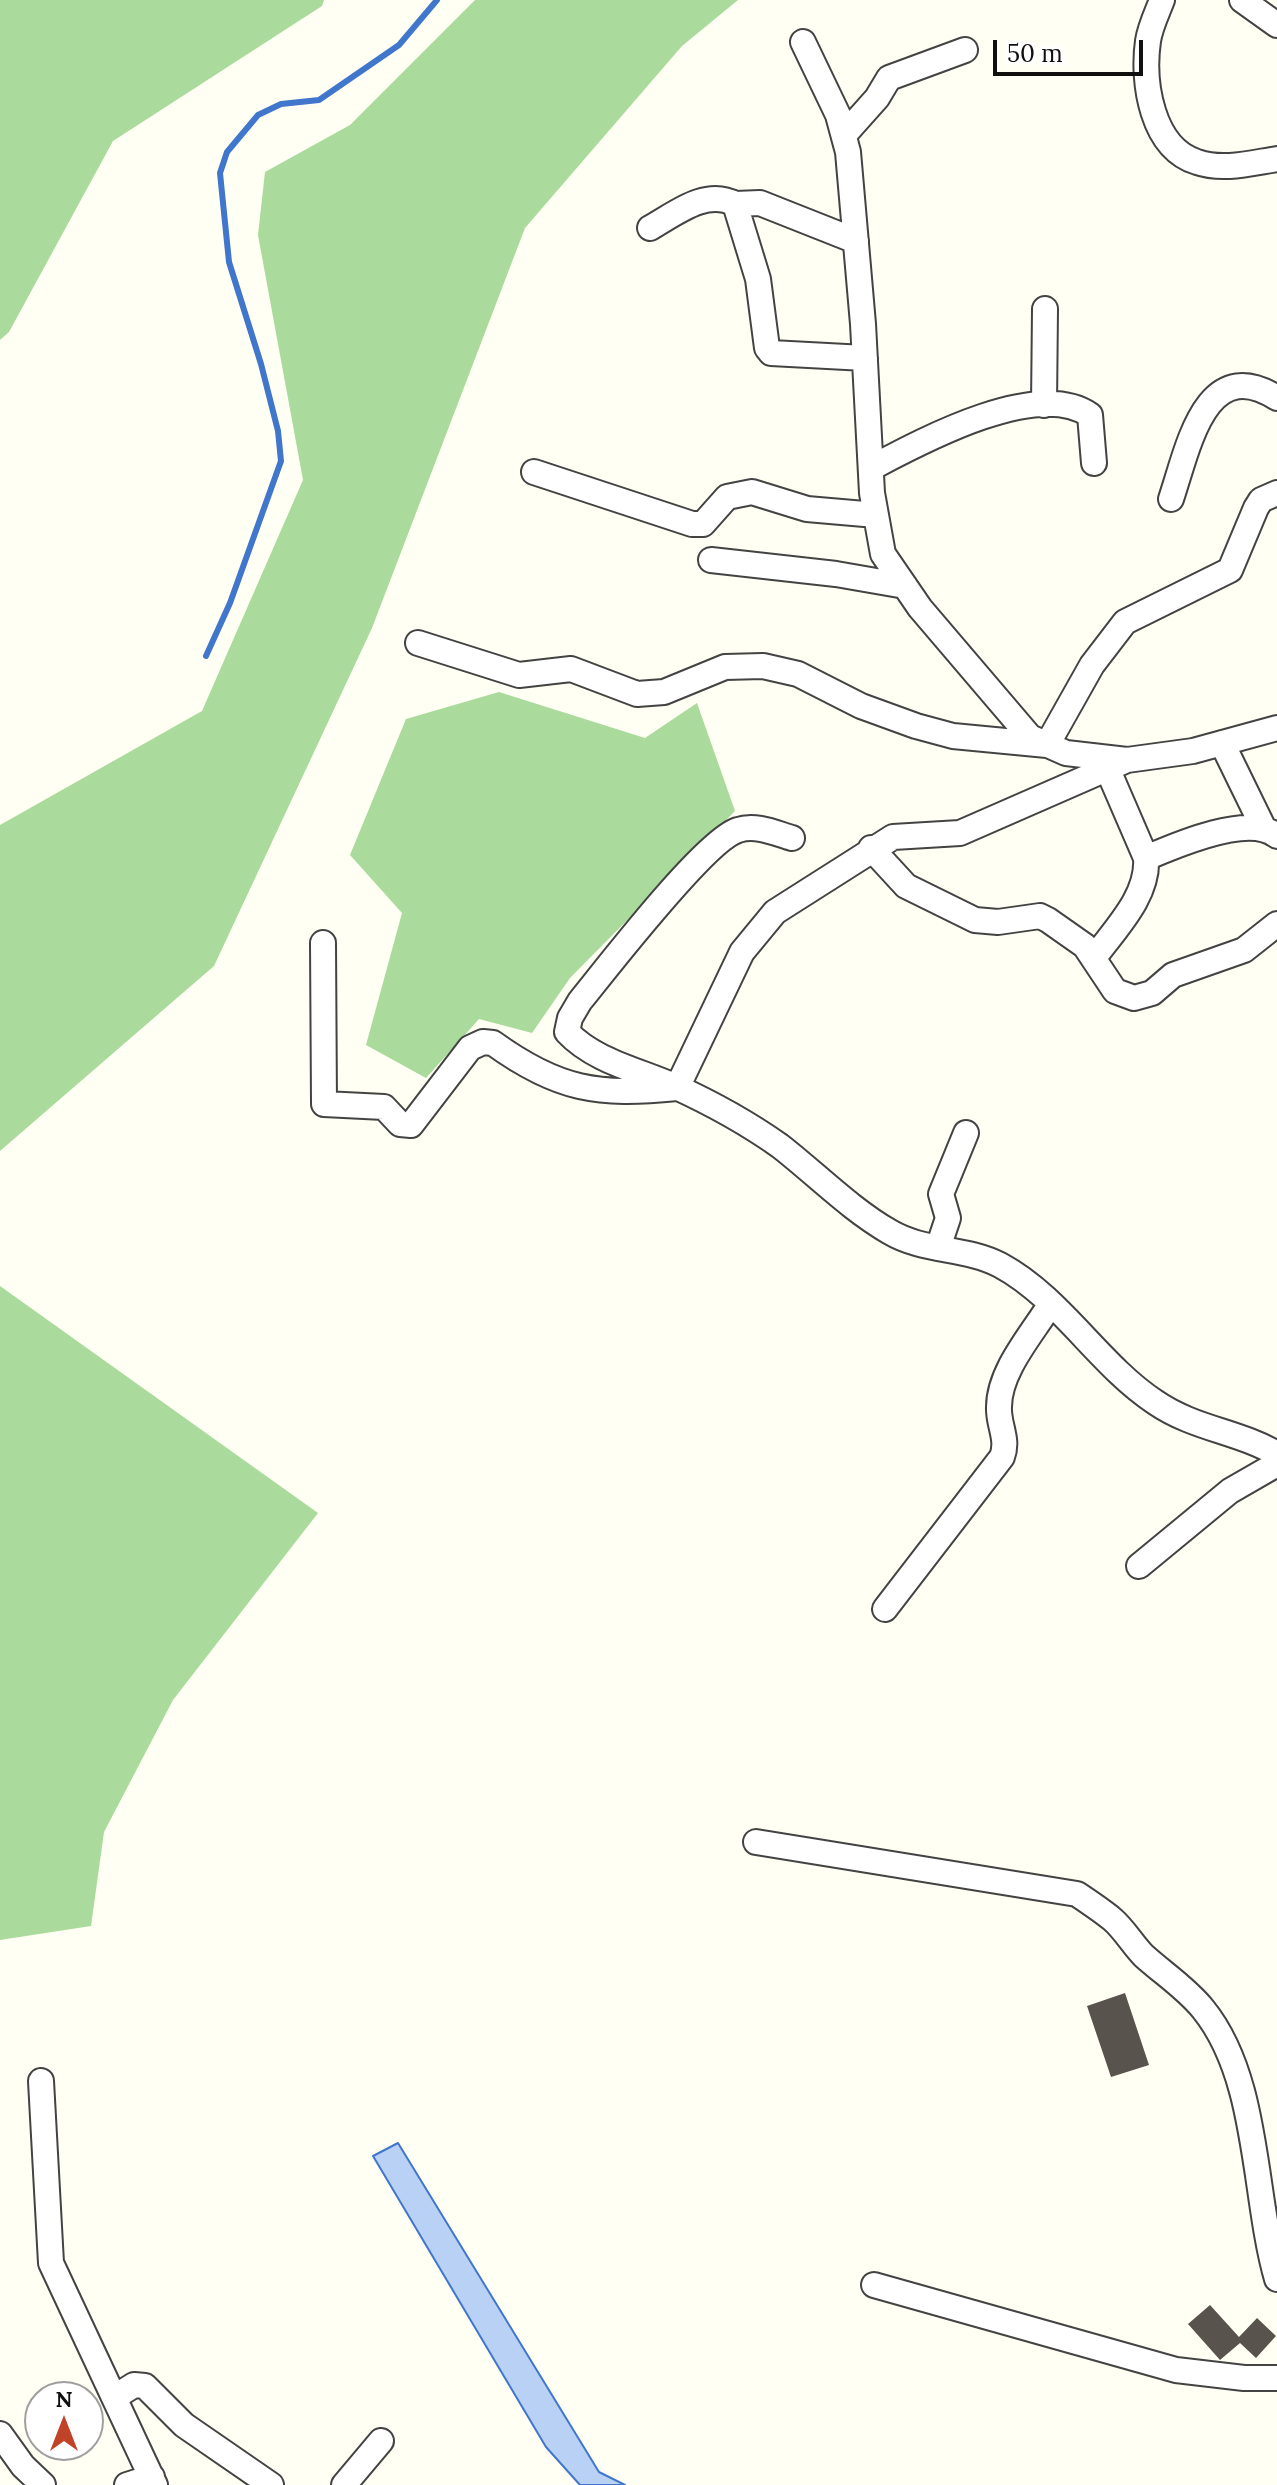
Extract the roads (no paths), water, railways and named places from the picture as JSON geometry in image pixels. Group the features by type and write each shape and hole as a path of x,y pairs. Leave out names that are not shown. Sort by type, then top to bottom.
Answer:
{"street":[{"path":"1162,0 1148,39 1146,68 1153,111 1169,147 1195,162 1210,165 1277,159"},
{"path":"1242,0 1277,25"},
{"path":"803,42 844,135 856,241 871,468 883,554 905,586 1030,737 1066,753 1118,765"},
{"path":"844,135 877,98 889,78 965,50"},
{"path":"650,228 705,199 725,198 735,204 760,203 856,241"},
{"path":"735,204 758,279 767,348 771,353 865,358"},
{"path":"1044,405 1045,309"},
{"path":"1171,499 1197,426 1208,405 1221,391 1230,387 1257,386 1277,398"},
{"path":"871,468 956,428 1005,411 1044,405 1081,409 1090,415 1094,463"},
{"path":"534,472 692,524 703,524 727,497 752,492 807,509 876,515"},
{"path":"1047,745 1092,665 1118,630 1144,611 1230,570 1256,508 1261,500 1277,493"},
{"path":"711,560 836,574 905,586"},
{"path":"418,643 519,675 571,669 637,694 664,692 725,667 763,666 798,674 861,706 916,726 953,736 1047,745"},
{"path":"677,1088 742,952 758,930 775,912 871,848 893,837 960,833 1118,765 1193,751 1277,728"},
{"path":"1146,858 1199,836 1270,832 1222,743"},
{"path":"1094,958 1139,895 1145,881 1146,858 1118,765"},
{"path":"792,838 754,828 737,830 721,840 658,907 580,1001 570,1018 567,1032 582,1048 677,1088 777,1144 891,1233 919,1245 978,1256 1001,1266 1050,1305 1152,1401 1192,1424 1242,1439 1277,1454"},
{"path":"871,848 906,886 975,920 998,922 1040,916 1076,937 1115,991 1144,998 1173,975 1244,950 1277,924"},
{"path":"323,943 324,1104 384,1107 400,1124 411,1125 470,1048 483,1042 493,1043 564,1084 620,1090 677,1088"},
{"path":"938,1248 948,1218 941,1194 966,1133"},
{"path":"885,1609 1002,1457 1005,1440 998,1405 1005,1377 1050,1305"},
{"path":"1139,1566 1230,1491 1277,1464"},
{"path":"756,1842 1077,1894 1115,1920 1145,1956 1205,2011 1222,2038 1237,2074 1259,2179 1265,2236 1277,2279"},
{"path":"41,2081 51,2263 154,2481 127,2485"},
{"path":"874,2285 1176,2370 1244,2378 1277,2378"},
{"path":"115,2397 134,2385 145,2386 184,2425 271,2485"},
{"path":"0,2434 23,2466 43,2485"},
{"path":"344,2485 381,2441"}],"water":[{"path":"398,2143 599,2472 625,2485 580,2485 546,2447 373,2156"}],"waterway":[{"path":"206,656 230,603 281,461 278,431 261,364 229,262 220,173 227,152 258,115 281,104 319,100 399,45 437,0"}]}
